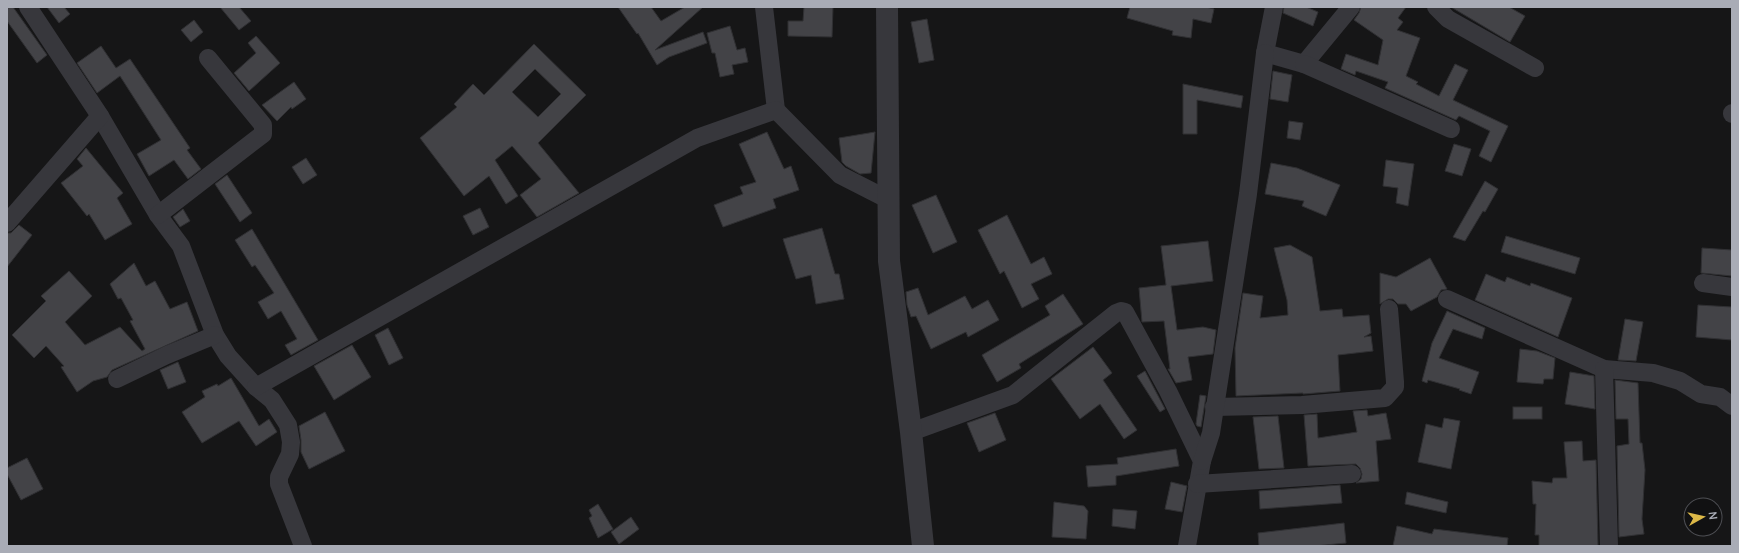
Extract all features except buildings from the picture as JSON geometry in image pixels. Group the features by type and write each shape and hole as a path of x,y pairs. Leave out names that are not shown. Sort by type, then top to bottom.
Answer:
{"street":[{"path":"28,7 100,116 158,215 181,246 215,335 228,356 256,387 272,400 288,424 291,442 290,454 279,477 279,484 303,546"},
{"path":"764,7 776,110 840,175 889,200"},
{"path":"888,7 889,261 911,432 923,546"},
{"path":"1187,546 1197,484 1211,432 1248,194 1265,53 1274,7"},
{"path":"1304,64 1351,7"},
{"path":"1436,7 1448,19 1535,68"},
{"path":"1265,53 1304,64 1451,129"},
{"path":"158,215 264,134 263,125 208,58"},
{"path":"256,387 697,138 776,110"},
{"path":"7,223 100,116"},
{"path":"1703,283 1732,287"},
{"path":"1447,299 1604,369 1653,373 1680,381 1701,394 1720,397 1732,406"},
{"path":"1214,407 1302,405 1385,398 1395,387 1389,309"},
{"path":"911,432 1012,395 1121,311 1126,312 1202,461"},
{"path":"117,379 167,355 215,335"},
{"path":"1604,369 1609,546"},
{"path":"1197,484 1352,474"}]}
